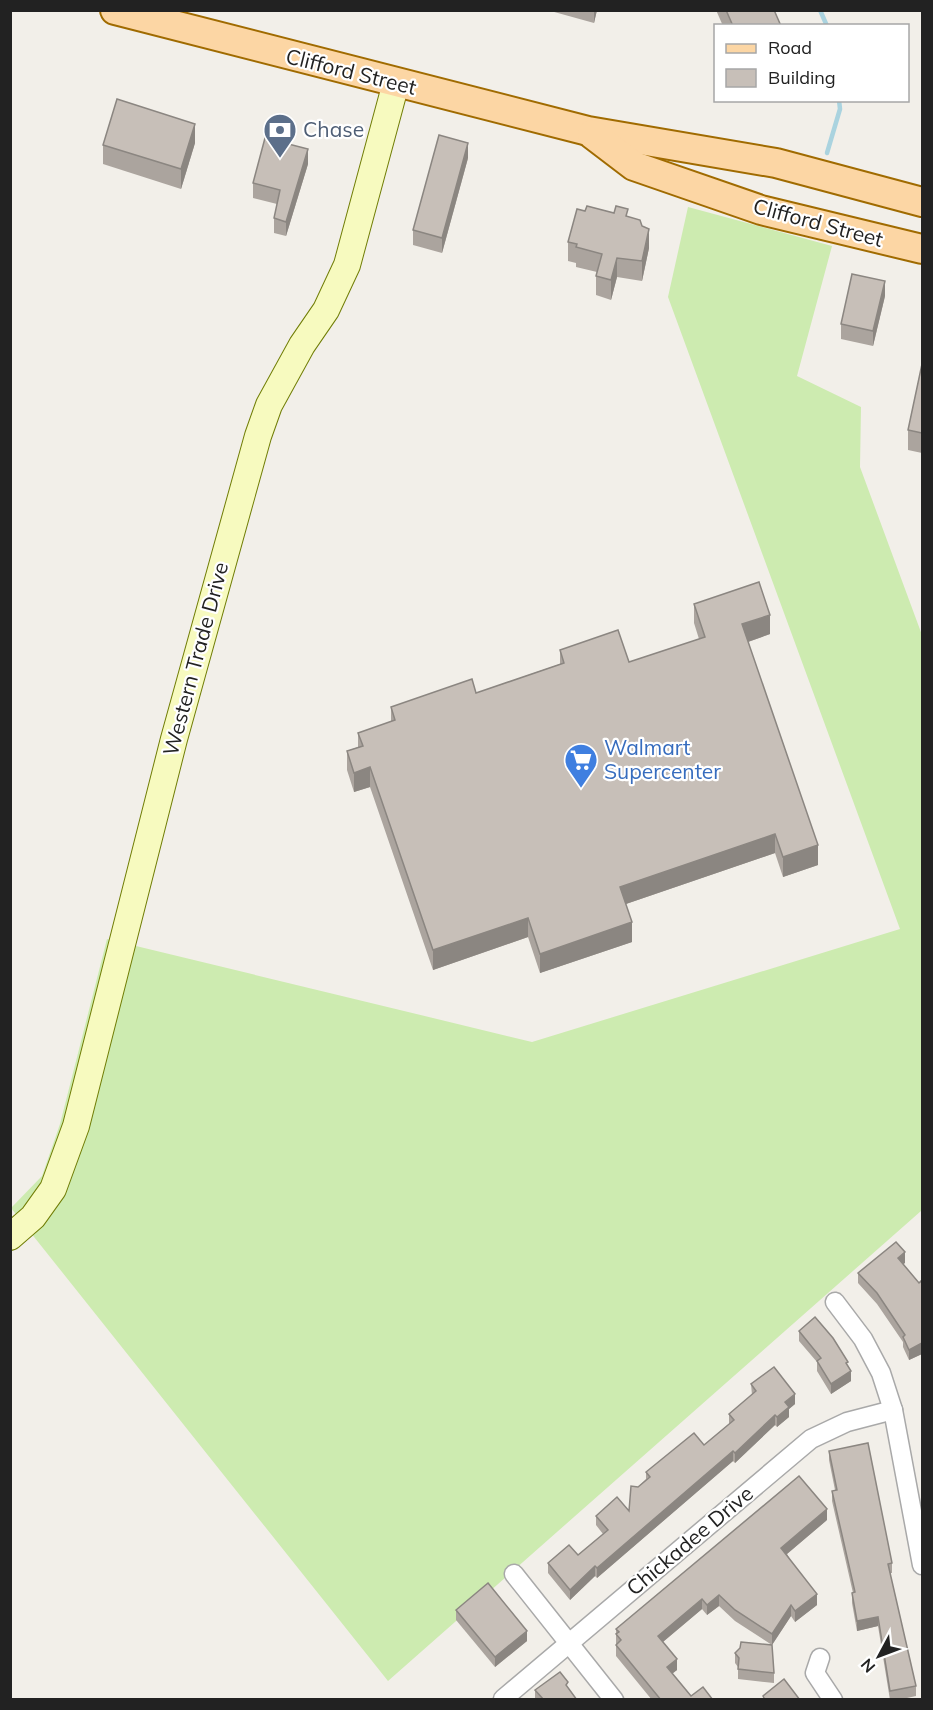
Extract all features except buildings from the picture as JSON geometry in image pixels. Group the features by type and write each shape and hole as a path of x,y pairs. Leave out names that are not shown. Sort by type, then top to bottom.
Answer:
{"main road":[{"name":"Clifford Street","path":"115,10 588,131 776,163 922,202"},
{"name":"Clifford Street","path":"588,131 634,166 644,170 761,210 922,249"}],"street":[{"name":"Western Trade Drive","path":"10,1237 33,1217 53,1189 76,1126 174,739 258,436 273,398 302,345 326,310 347,265 396,83"},
{"path":"835,1302 868,1347 881,1373 893,1410 922,1565"},
{"name":"Chickadee Drive","path":"502,1699 811,1439 848,1422 893,1410"},
{"path":"514,1574 614,1700"},
{"path":"820,1658 815,1673 834,1700"}],"green space":[{"path":"688,207 832,246 797,376 861,407 860,467 922,635 922,1213 921,1211 388,1681 11,1208 42,1176 60,1124 107,939 532,1042 900,929 668,297"}],"waterway":[{"path":"820,10 826,24"},
{"path":"827,153 840,109 839,102"}],"place":[{"name":"Chase","path":"280,159"},
{"name":"Walmart Supercenter","path":"581,789"}]}
